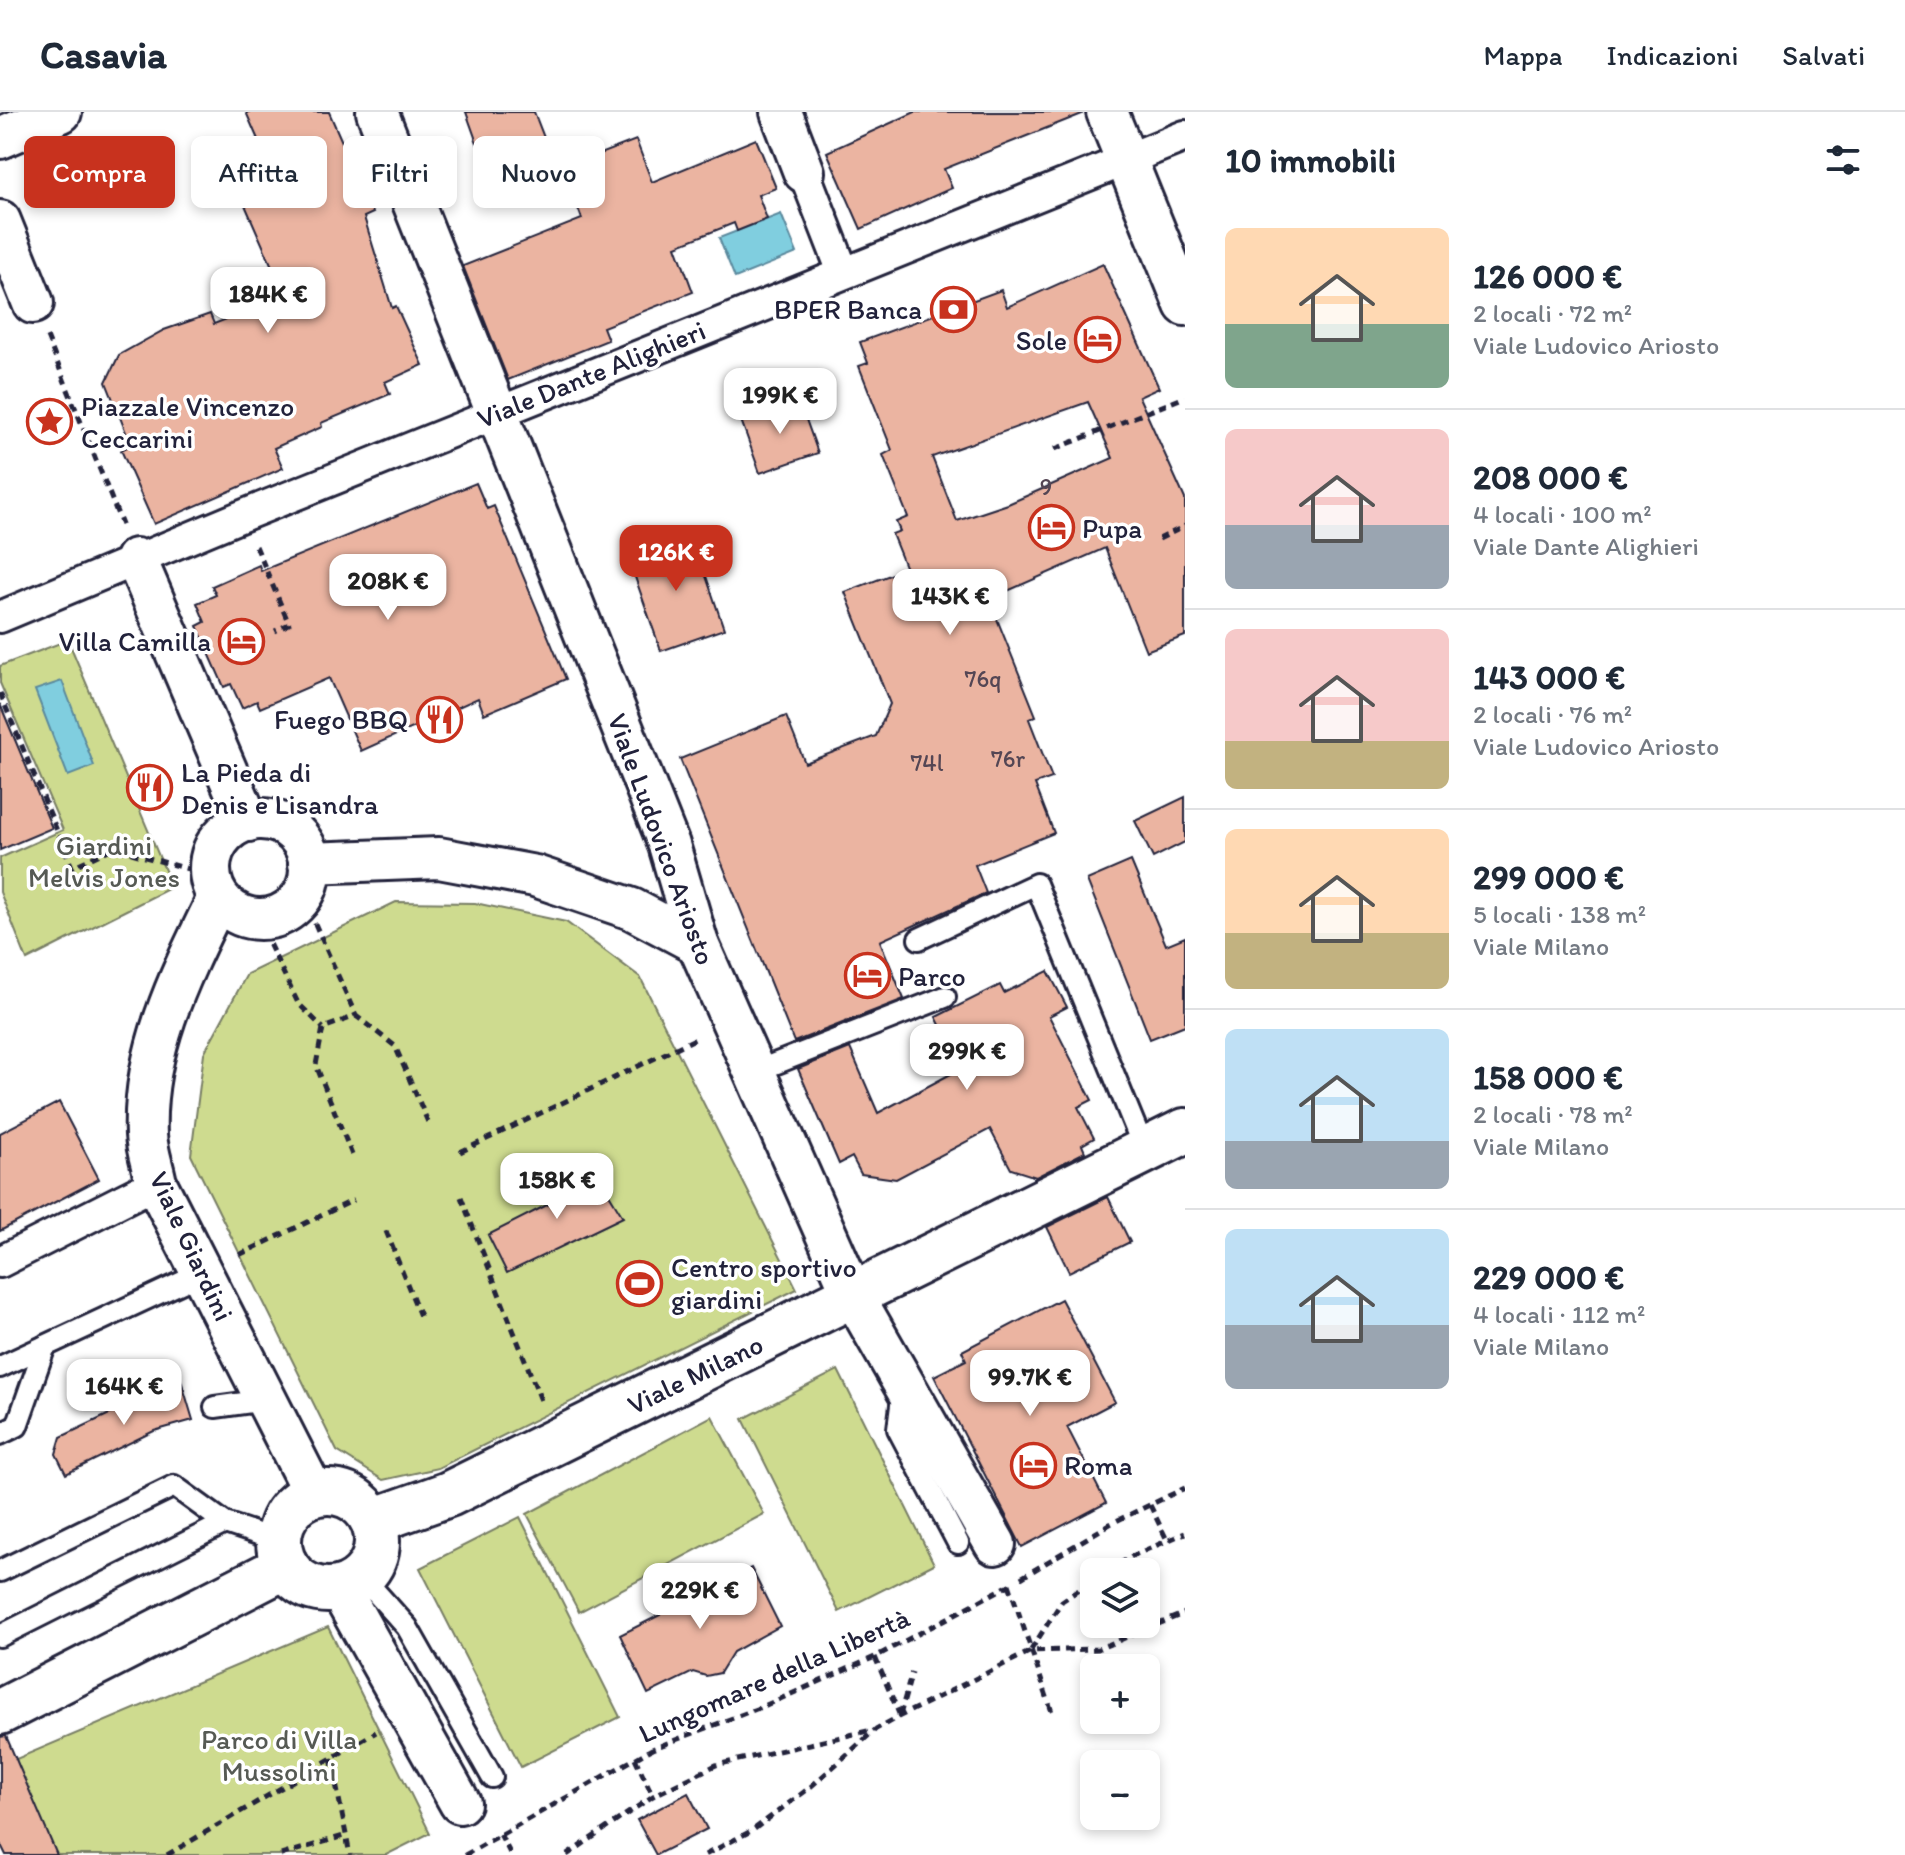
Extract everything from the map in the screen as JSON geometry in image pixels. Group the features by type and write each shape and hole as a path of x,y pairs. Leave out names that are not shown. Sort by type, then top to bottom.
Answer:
{"street":[{"path":"0,138 61,112"},
{"name":"Viale Ludovico Ariosto","path":"377,112 669,845 698,944 853,1295 904,1384 976,1544"},
{"path":"781,112 843,272"},
{"path":"1107,112 1185,305"},
{"name":"Viale Dante Alighieri","path":"0,617 497,412 1185,136"},
{"path":"0,221 33,303"},
{"path":"136,559 248,821"},
{"path":"264,820 281,824 295,833 305,847 309,863 309,879 294,906 270,918 242,916 214,886 215,847 224,835 248,821 264,820"},
{"path":"309,863 439,858 535,876 632,909 698,944"},
{"name":"Viale Giardini","path":"214,886 177,982 150,1065 146,1136 156,1183 314,1494"},
{"name":"Viale Milano","path":"373,1521 449,1494 1185,1131"},
{"path":"0,1262 156,1183"},
{"path":"326,1492 349,1496 359,1502 373,1521 376,1551 350,1582 309,1586 296,1578 283,1554 281,1526 288,1512 299,1501 314,1494 326,1492"},
{"path":"0,1712 283,1554"},
{"path":"350,1582 410,1715 460,1803"}],"lane":[{"path":"919,939 1036,884 1145,1151"},
{"path":"754,1072 945,997"},
{"path":"0,1367 202,1273"},
{"path":"0,1434 17,1426 45,1346"},
{"path":"215,1407 266,1400"},
{"path":"0,1571 174,1486 225,1523 283,1554"},
{"path":"0,1636 225,1523"},
{"path":"350,1582 407,1627 492,1777"}],"path":[{"path":"33,303 136,559"},
{"path":"1055,449 1185,397"},
{"path":"242,516 289,624 275,631"},
{"path":"1159,539 1185,526"},
{"path":"0,693 72,867 113,848 214,886"},
{"path":"294,906 312,917 356,1016 395,1046 428,1122"},
{"path":"257,919 298,1003 323,1028"},
{"path":"323,1028 356,1016"},
{"path":"460,1152 732,1021"},
{"path":"323,1028 316,1065 352,1155"},
{"path":"461,1197 557,1441"},
{"path":"202,1273 354,1200"},
{"path":"386,1231 420,1316"},
{"name":"Lungomare della Libertà","path":"465,1855 635,1758 875,1657 1009,1585 1110,1524 1185,1488"},
{"path":"1150,1505 1167,1540"},
{"path":"1131,1558 1185,1533"},
{"path":"1009,1585 1052,1712"},
{"path":"1031,1651 1062,1601 1080,1589"},
{"path":"1160,1625 1185,1613"},
{"path":"705,1855 753,1830 808,1789 876,1729 900,1716 1031,1651 1098,1649 1128,1638"},
{"path":"875,1657 900,1716"},
{"path":"900,1716 912,1672"},
{"path":"167,1855 410,1715"},
{"path":"567,1855 653,1796 716,1765 876,1729"},
{"path":"331,1758 350,1855"},
{"path":"635,1758 653,1796"},
{"path":"500,1834 511,1855"},
{"path":"281,1855 347,1835"}],"green space":[{"name":"Giardini Melvis Jones","path":"68,640 172,887 27,960 0,892 0,858 63,830 0,683 0,666"},
{"path":"396,902 475,903 566,922 640,977 797,1289 438,1468 383,1480 337,1451 191,1155 204,1053 247,974"},
{"path":"838,1370 934,1564 839,1612 743,1419"},
{"path":"712,1416 764,1514 579,1612 527,1514"},
{"path":"520,1517 620,1717 521,1767 420,1568"},
{"name":"Parco di Villa Mussolini","path":"328,1627 430,1833 386,1855 42,1855 16,1759"}],"water":[{"path":"781,214 797,253 735,278 719,238"},
{"path":"62,681 94,766 68,776 35,690"}],"building":[{"path":"246,112 329,112 343,144 343,208 371,208 373,213 364,217 392,308 396,306 423,365 385,382 390,394 321,423 322,427 274,448 283,468 154,524 121,450 131,445 106,382 119,355 164,330 210,314 214,324 285,296 246,208 327,208 327,136 256,136"},
{"path":"466,112 534,112 543,136 475,136"},
{"path":"915,112 1082,114 944,169 952,188 861,229 827,152"},
{"path":"756,139 776,188 758,195 767,219 737,231 734,223 676,246 693,292 603,327 608,340 508,380 463,266 582,219 578,208 605,208 605,152 636,140 652,182"},
{"path":"1103,264 1159,388 1139,397 1185,499 1185,636 1146,651 1105,548 989,599 1036,716 1029,719 1052,778 1035,784 1054,833 975,865 986,893 880,941 904,999 794,1042 680,759 786,716 805,763 876,736 890,704 845,592 906,569 892,534 900,531 896,522 908,517 883,455 892,450 859,366 868,363 860,342 1001,290 1007,307","holes":["1088,402 1113,458 1008,504 957,521 932,457"]},
{"path":"799,400 818,453 760,473 741,420"},
{"path":"476,483 487,509 494,506 566,679 484,714 478,698 361,751 329,678 260,708 257,701 242,708 231,684 224,687 197,626 205,622 197,603 216,595 212,586 259,565 261,571"},
{"path":"692,535 724,629 661,651 628,557"},
{"path":"0,704 52,828 0,850"},
{"path":"1185,797 1185,842 1153,858 1135,821"},
{"path":"1131,861 1166,945 1185,937 1185,1025 1150,1039 1087,880"},
{"path":"1048,971 1067,1007 1049,1016 1092,1100 1078,1107 1094,1138 1082,1145 1085,1152 1036,1177 1011,1169 990,1129 896,1179 861,1174 852,1157 839,1164 798,1069 850,1048 878,1113 962,1068 936,1017 1000,985 1004,993"},
{"path":"59,1102 99,1179 0,1231 0,1133"},
{"path":"591,1165 623,1217 507,1273 488,1235 551,1203 555,1186"},
{"path":"1108,1197 1130,1242 1069,1272 1047,1227"},
{"name":"Roma","path":"1061,1299 1115,1402 1067,1427 1106,1503 1022,1547 934,1376 966,1360 962,1351"},
{"path":"181,1380 193,1420 154,1431 66,1474 56,1454 61,1437"},
{"path":"751,1568 780,1626 733,1652 720,1673 706,1676 693,1672 648,1694 620,1635 660,1615 666,1600 678,1591 703,1591"},
{"path":"6,1736 57,1855 6,1855 0,1843 0,1737"},
{"path":"688,1793 707,1829 656,1855 637,1820"}],"place":[{"name":"BPER Banca","path":"953,309"},
{"name":"Sole","path":"1098,340"},
{"name":"Piazzale Vincenzo Ceccarini","path":"50,422"},
{"name":"Pupa","path":"1051,528"},
{"name":"Villa Camilla","path":"242,641"},
{"name":"Fuego BBQ","path":"439,719"},
{"name":"La Pieda di Denis e Lisandra","path":"150,788"},
{"name":"Parco","path":"867,976"},
{"name":"Centro sportivo giardini","path":"640,1283"},
{"name":"Roma","path":"1033,1465"}]}
